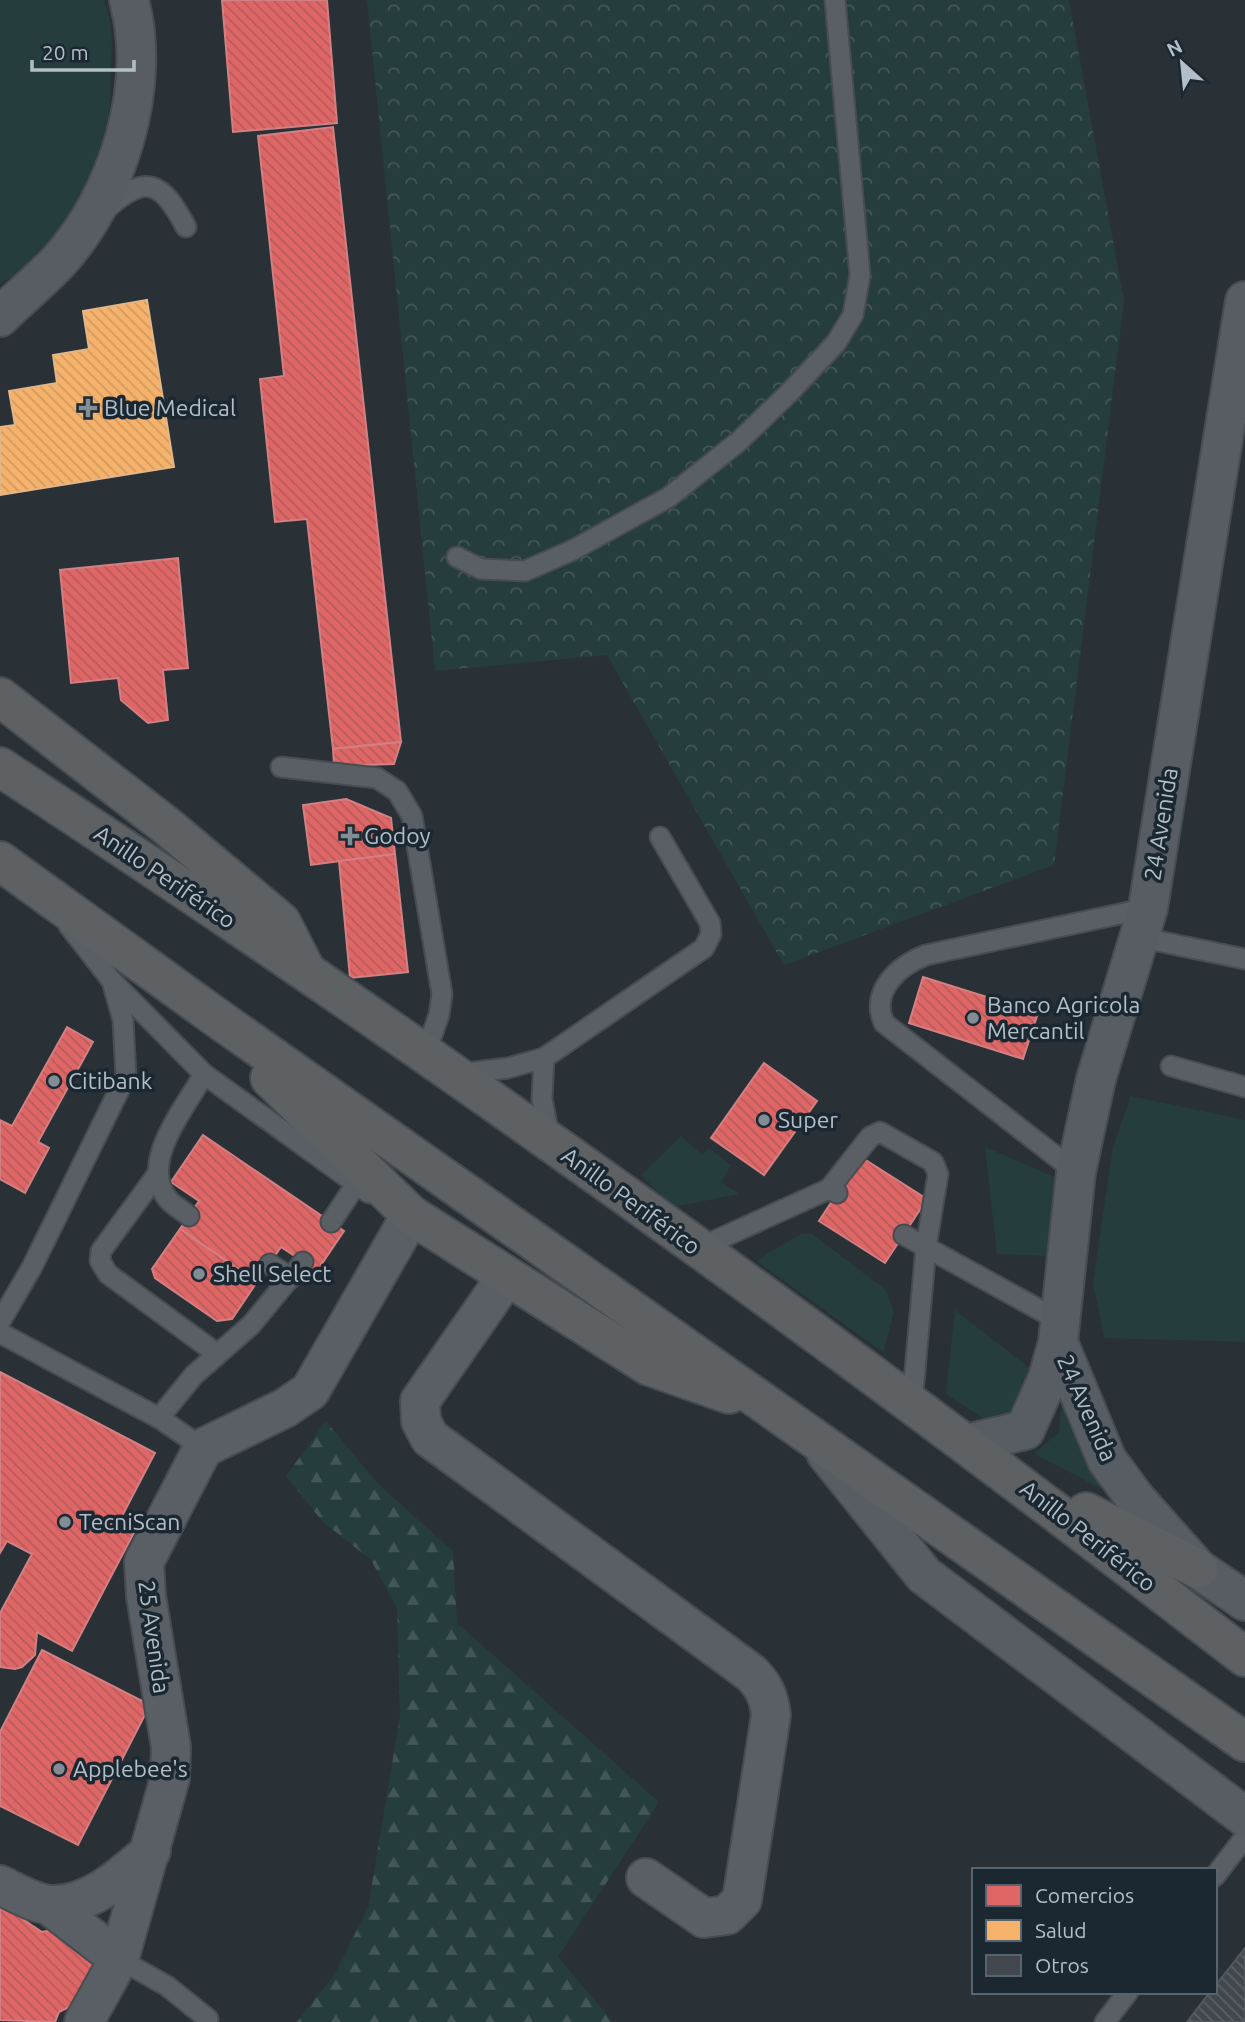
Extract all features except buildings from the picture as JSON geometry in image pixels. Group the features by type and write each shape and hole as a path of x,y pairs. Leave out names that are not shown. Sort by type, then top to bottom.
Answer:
{"highway":[{"path":"0,697 168,827 281,922 308,974"},
{"name":"Anillo Periférico","path":"0,767 308,974 550,1142 1003,1470 1245,1657"},
{"path":"0,861 239,1033 1245,1742"},
{"path":"239,1033 261,1070 411,1215 649,1366 774,1410"},
{"path":"1003,1470 1198,1569"}],"street":[{"path":"7,305 58,262 86,225 119,156 133,113 135,22 129,0"},
{"name":"24 Avenida","path":"967,1444 1025,1430 1048,1378 1059,1331 1076,1172 1096,1079 1143,923 1245,301"},
{"path":"204,1448 285,1408 310,1391 411,1215"},
{"path":"507,1276 420,1401 421,1421 430,1438 751,1673 763,1685 769,1701 771,1715 742,1900 727,1915 704,1918 646,1878"},
{"name":"24 Avenida","path":"1059,1331 1107,1460 1135,1498 1198,1569"},
{"path":"816,1441 924,1575 1245,1816"},
{"name":"25 Avenida","path":"83,2022 119,1959 170,1778 170,1747 146,1596 144,1562 204,1448"},
{"path":"1198,1569 1245,1601"},
{"path":"50,1905 75,1902 111,1885 151,1851"},
{"path":"0,1885 50,1905 119,1959"}],"lane":[{"path":"457,556 481,569 525,571 573,550 669,497 738,442 788,394 836,342 853,315 860,275 835,0"},
{"path":"86,225 127,191 141,185 157,190 173,203 186,227"},
{"path":"281,767 377,778 397,791 412,816 442,994 439,1014 439,1065 508,1068 544,1058 693,957 711,934 710,923 660,837"},
{"path":"41,889 112,981 204,1074 355,1185 411,1215"},
{"path":"1076,1172 884,1023 880,1002 891,976 910,962 926,955 1143,923 1245,959"},
{"path":"0,1322 32,1267 126,1076 123,1020 112,981"},
{"path":"544,1058 542,1099 550,1142"},
{"path":"1171,1066 1245,1087"},
{"path":"204,1074 163,1145 156,1176 101,1251 100,1261 108,1274 216,1353"},
{"path":"697,1249 833,1191 870,1137 880,1132 933,1161 938,1174 926,1247 912,1405"},
{"path":"156,1176 167,1199 189,1216"},
{"path":"331,1222 355,1185"},
{"path":"904,1235 1059,1331"},
{"path":"159,1418 216,1353 251,1325 297,1270 270,1264"},
{"path":"0,1333 159,1418 204,1448"},
{"path":"1217,1873 1245,1837"},
{"path":"119,1959 167,1986 208,2019"},
{"path":"1105,2022 1126,1994"}],"green space":[{"path":"0,0 103,0 111,25 112,42 109,111 102,140 84,189 57,236 40,256 21,272 0,283"},
{"path":"367,0 1069,0 1124,301 1054,865 784,965 607,655 435,671"},
{"path":"1131,1096 1245,1120 1245,1342 1104,1338 1093,1282 1113,1147"},
{"path":"681,1136 702,1155 709,1148 731,1165 721,1182 740,1194 673,1207 641,1175"},
{"path":"985,1147 1057,1178 1047,1256 997,1254"},
{"path":"802,1233 812,1234 886,1290 894,1312 883,1352 756,1261"},
{"path":"955,1310 1032,1370 1031,1407 998,1428 946,1394"},
{"path":"1065,1375 1106,1491 1034,1454 1059,1432"},
{"path":"326,1421 378,1484 453,1551 457,1623 659,1802 558,1957 613,2022 297,2022 334,1975 368,1908 400,1716 397,1608 371,1560 322,1521 286,1476"}],"place":[{"name":"Blue Medical","path":"88,408"},
{"name":"Godoy","path":"350,836"},
{"name":"Banco Agricola Mercantil","path":"973,1018"},
{"name":"Citibank","path":"54,1081"},
{"name":"Super","path":"764,1120"},
{"name":"Shell Select","path":"199,1274"},
{"name":"TecniScan","path":"65,1522"},
{"name":"Applebee's","path":"59,1769"}]}
